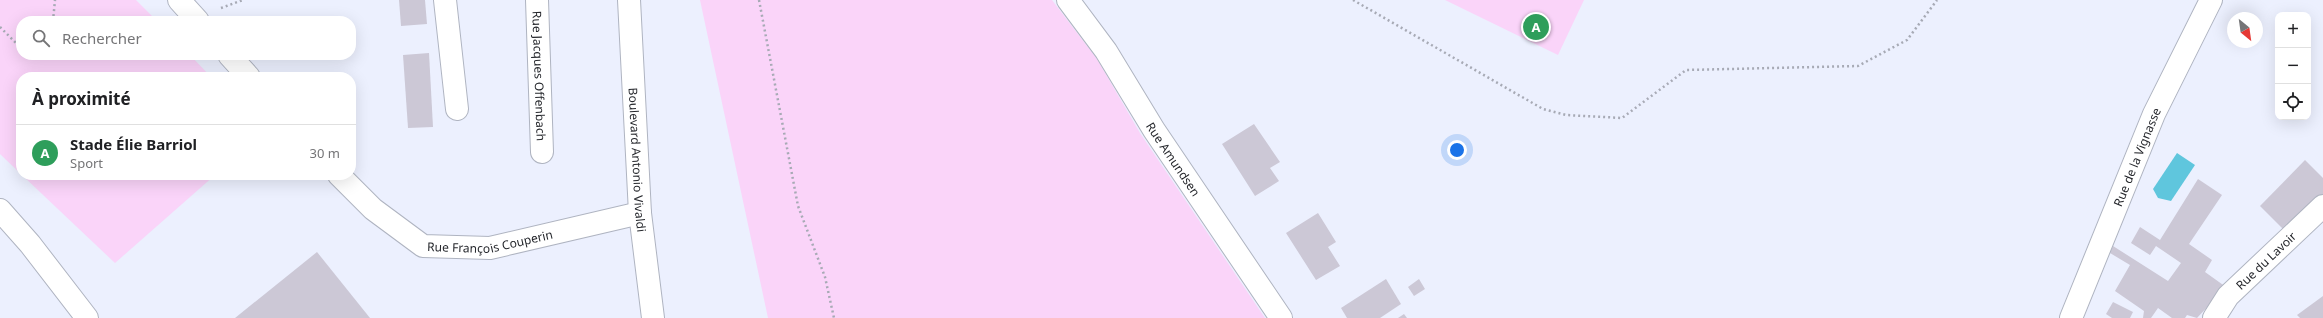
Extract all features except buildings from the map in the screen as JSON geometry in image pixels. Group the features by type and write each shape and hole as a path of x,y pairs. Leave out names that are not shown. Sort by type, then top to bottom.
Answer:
{"street":[{"path":"179,0 193,16"},
{"path":"445,0 457,109"},
{"name":"Rue Jacques Offenbach","path":"537,0 542,152"},
{"name":"Boulevard Antonio Vivaldi","path":"629,0 640,214 653,318"},
{"name":"Rue Amundsen","path":"1068,0 1106,51 1154,130 1281,318"},
{"name":"Rue de la Vignasse","path":"2072,318 2154,114 2211,0"},
{"path":"234,60 244,72"},
{"name":"Rue François Couperin","path":"344,180 373,209 423,246 490,248 640,214"},
{"name":"Rue du Lavoir","path":"2214,318 2228,296 2323,206"},
{"path":"0,210 30,244 87,318"}],"path":[{"path":"53,16 55,0"},
{"path":"759,0 798,206 825,277 834,318"},
{"path":"1353,0 1543,109 1566,115 1622,118 1686,70 1858,66 1907,40 1937,0"},
{"path":"0,27 16,43"}],"shaded area":[{"path":"0,0 136,0 152,16 16,16 16,60 195,60 206,72 16,72 16,169 0,154"},
{"path":"700,0 1052,0 1097,59 1140,133 1265,318 768,318"},
{"path":"1445,0 1584,0 1558,55"},
{"path":"27,180 209,180 115,263"}],"water":[{"path":"2177,153 2195,165 2171,201 2158,198 2153,189"}],"place":[{"name":"Stade Élie Barriol","path":"1536,27"}]}
